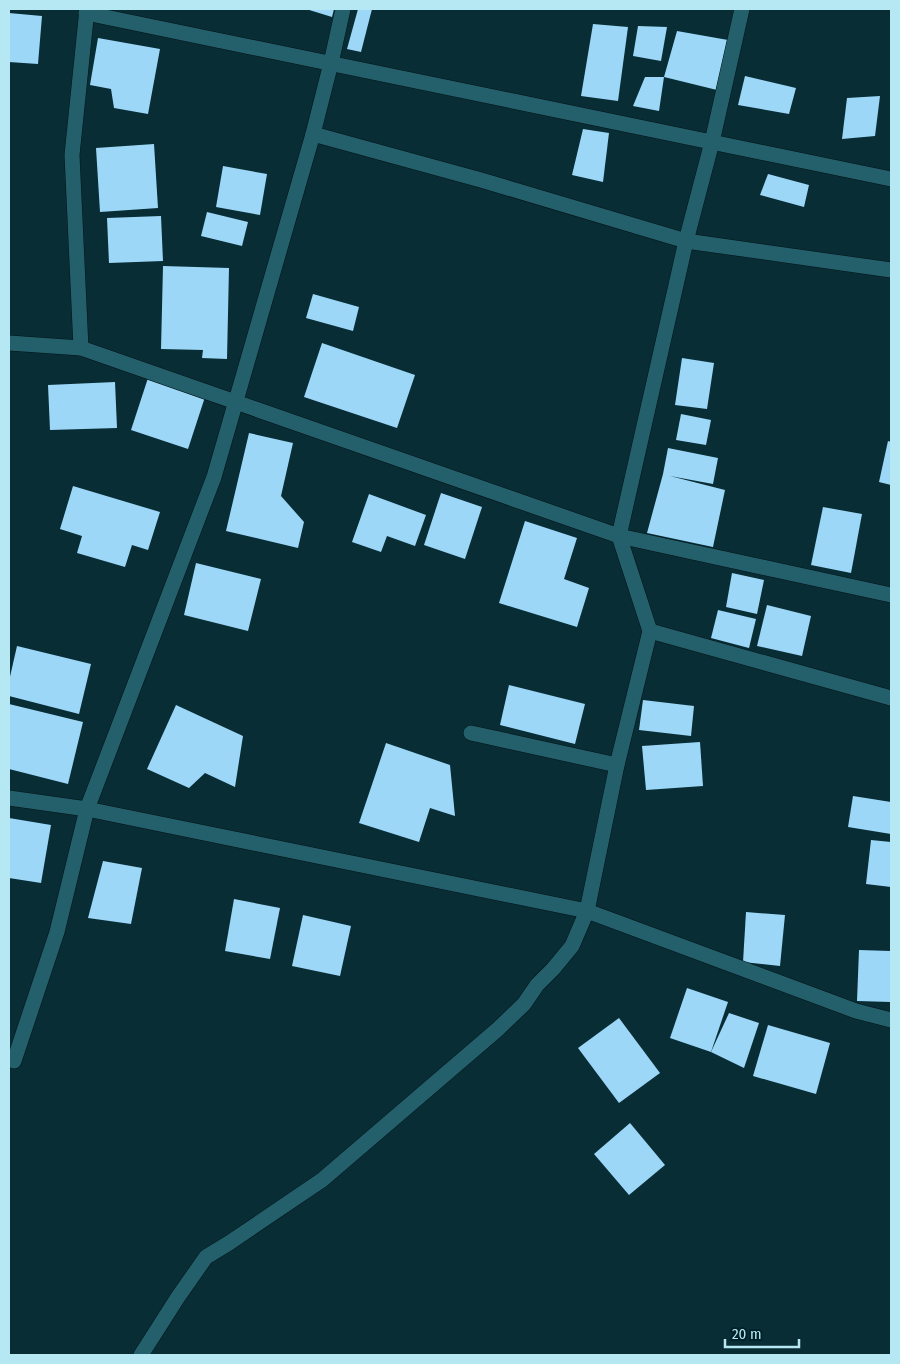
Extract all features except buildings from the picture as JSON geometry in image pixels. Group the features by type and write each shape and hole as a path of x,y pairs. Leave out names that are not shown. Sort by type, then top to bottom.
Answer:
{"street":[{"path":"14,1061 57,932 87,809 214,476 313,134 343,9"},
{"path":"141,1355 206,1257 322,1180 498,1030 524,1004 537,985 572,946 587,911 617,765 650,631 619,536 686,241 712,142 742,9"},
{"path":"81,348 72,156 87,11 891,179"},
{"path":"313,134 481,180 686,241 891,270"},
{"path":"9,343 81,348 619,536 891,596"},
{"path":"650,631 891,698"},
{"path":"471,733 617,765"},
{"path":"9,798 87,809 587,911 856,1011 891,1020"}]}
